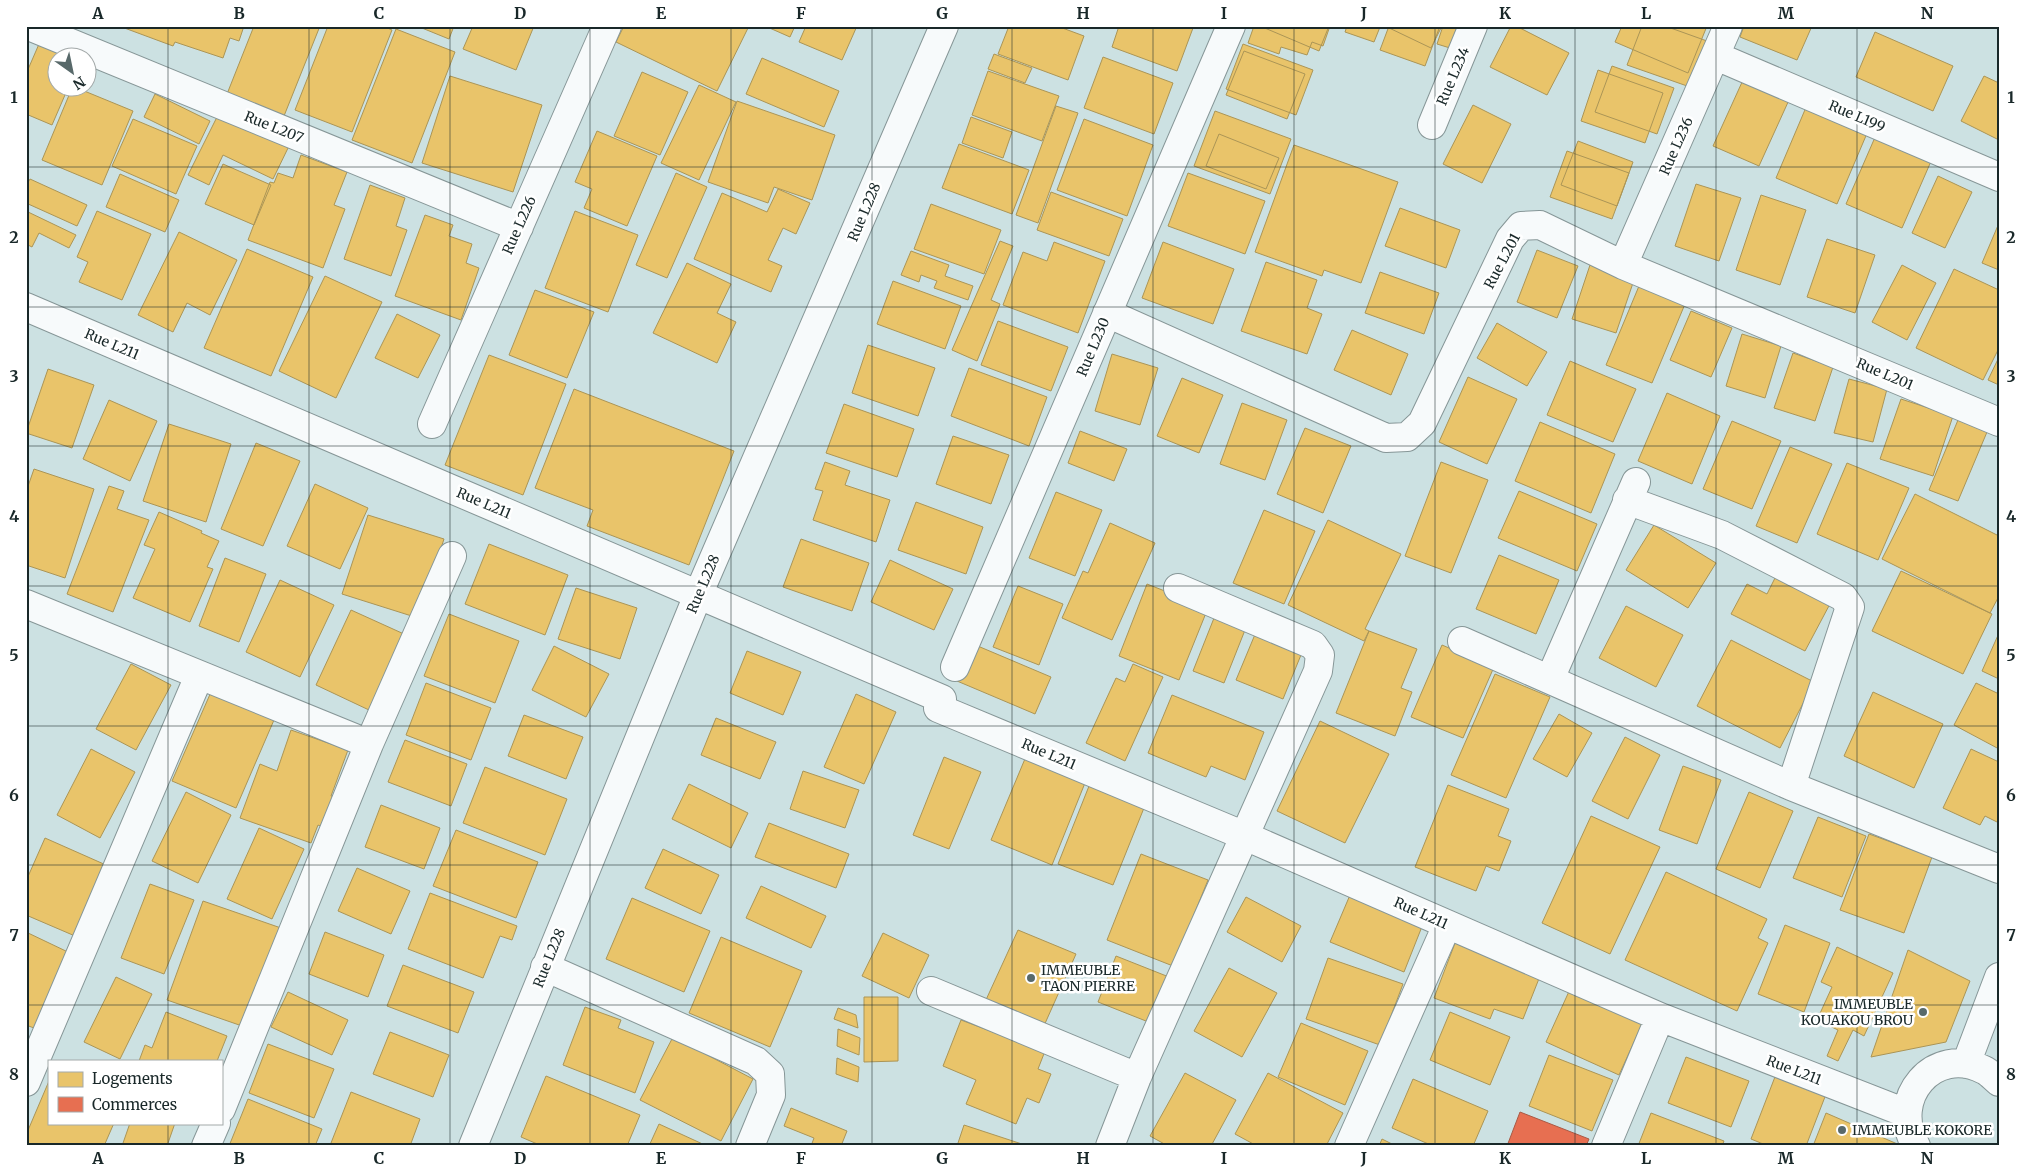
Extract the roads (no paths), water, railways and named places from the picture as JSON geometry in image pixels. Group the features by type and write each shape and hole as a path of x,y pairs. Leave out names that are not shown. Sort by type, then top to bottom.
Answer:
{"street":[{"name":"Rue L207","path":"29,26 519,227"},
{"name":"Rue L226","path":"432,424 607,26"},
{"name":"Rue L228","path":"473,1146 698,595 944,26"},
{"name":"Rue L230","path":"955,667 1232,26"},
{"name":"Rue L234","path":"1432,125 1473,26"},
{"name":"Rue L236","path":"1623,265 1728,26"},
{"name":"Rue L199","path":"1716,56 1999,177"},
{"name":"Rue L201","path":"1107,313 1386,438 1407,438 1422,423 1510,240 1521,226 1540,225 1623,265 1999,422"},
{"name":"Rue L211","path":"26,307 698,595 940,703 1660,1017 1906,1114"},
{"path":"1550,679 1631,491 1843,597 1850,608 1791,786"},
{"path":"222,1107 369,744 452,556"},
{"path":"1110,1146 1137,1077 1318,671 1320,655 1312,645 1178,588"},
{"path":"26,604 369,744"},
{"path":"1462,641 1791,786 1999,869"},
{"path":"26,1082 199,676"},
{"path":"1349,1146 1447,925"},
{"path":"545,967 756,1062 770,1074 772,1095 750,1146"},
{"path":"1966,1064 1999,977"},
{"path":"931,991 1137,1077"},
{"path":"1606,1146 1660,1017"},
{"path":"1916,1146 1908,1130 1906,1114 1910,1097 1919,1082 1932,1071 1948,1064 1966,1064 1984,1070 1999,1082"},
{"path":"206,1146 216,1124"}],"place":[{"name":"IMMEUBLE TAON PIERRE","path":"1031,978"},
{"name":"IMMEUBLE KOUAKOU BROU","path":"1923,1012"},
{"name":"IMMEUBLE KOKORE","path":"1842,1130"}]}
